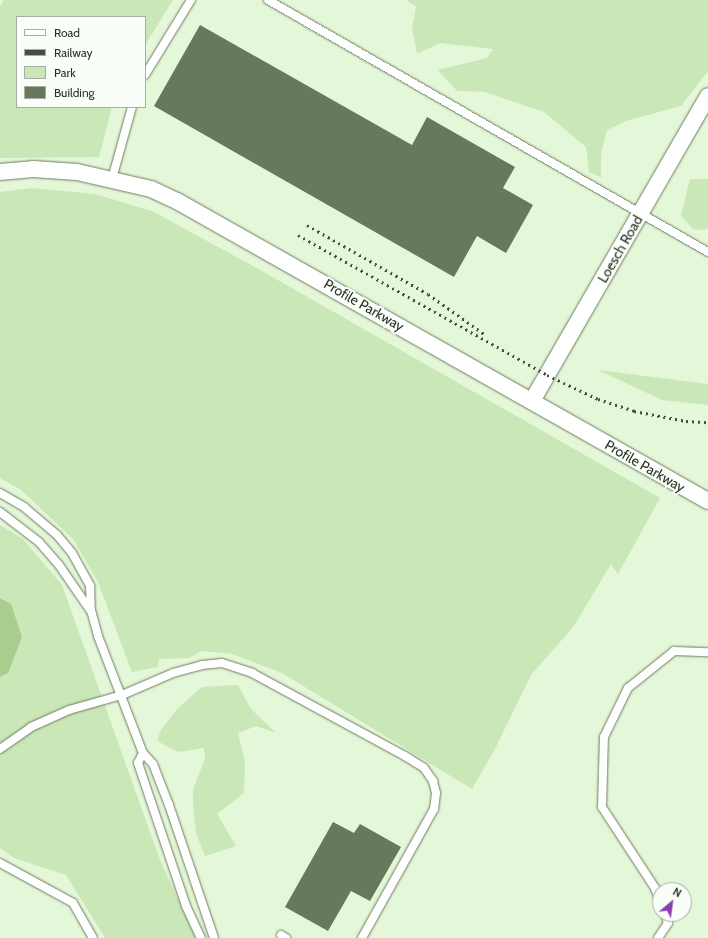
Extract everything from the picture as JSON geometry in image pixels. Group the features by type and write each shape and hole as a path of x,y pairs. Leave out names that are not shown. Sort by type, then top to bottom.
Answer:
{"street":[{"name":"Loesch Road","path":"532,401 708,96"},
{"name":"Profile Parkway","path":"0,172 56,169 112,179 151,189 204,214 708,501"}],"lane":[{"path":"146,73 191,0"},
{"path":"268,0 641,212 708,252"},
{"path":"112,179 132,108"},
{"path":"0,493 41,521 72,553 90,586 91,610"},
{"path":"0,512 39,542 59,565 91,610 143,753 154,764 170,805 214,938"},
{"path":"652,883 602,807 604,737 628,688 674,651 708,652"},
{"path":"0,749 31,727 69,710 122,695 173,673 202,665 222,663 252,673 424,768 433,781 436,793 434,809 362,938"},
{"path":"143,753 138,763 186,906 201,938"},
{"path":"0,863 73,902 93,938"},
{"path":"658,938 668,922"}],"green space":[{"path":"4,0 173,0 146,43 146,16 16,16 16,108 112,108 99,157 0,158 0,6"},
{"path":"406,0 708,0 708,71 681,106 626,121 607,130 601,154 601,177 589,172 586,147 544,112 485,92 457,91 438,70 487,58 493,49 440,43 417,54 412,29 416,6"},
{"path":"690,179 708,179 708,228 704,230 693,229 681,216"},
{"path":"32,188 95,194 152,211 262,271 660,498 618,574 611,564 574,626 531,675 495,749 472,789 282,673 232,654 202,651 189,658 159,659 158,667 132,672 98,582 73,539 21,490 0,478 0,192"},
{"path":"598,370 708,384 708,405 662,400"},
{"path":"0,525 23,539 62,585 160,860 196,938 105,938 66,875 14,858 0,848 0,677 8,673 11,604 0,598"},
{"path":"238,685 251,709 276,733 256,726 238,733 245,761 244,793 217,814 236,846 205,856 196,833 193,805 193,789 205,759 204,748 178,752 157,741 161,730 177,709 202,687"}],"shaded area":[{"path":"0,598 11,604 22,637 8,673 0,677"}],"building":[{"path":"200,25 412,145 427,117 515,167 503,188 533,205 506,253 477,236 454,277 154,106"},
{"path":"333,822 354,833 360,824 401,847 370,901 351,891 328,931 285,907"}],"railway":[{"path":"307,225 428,294 484,334"},
{"path":"298,235 547,375 598,399 634,411 686,421 708,422"}]}
